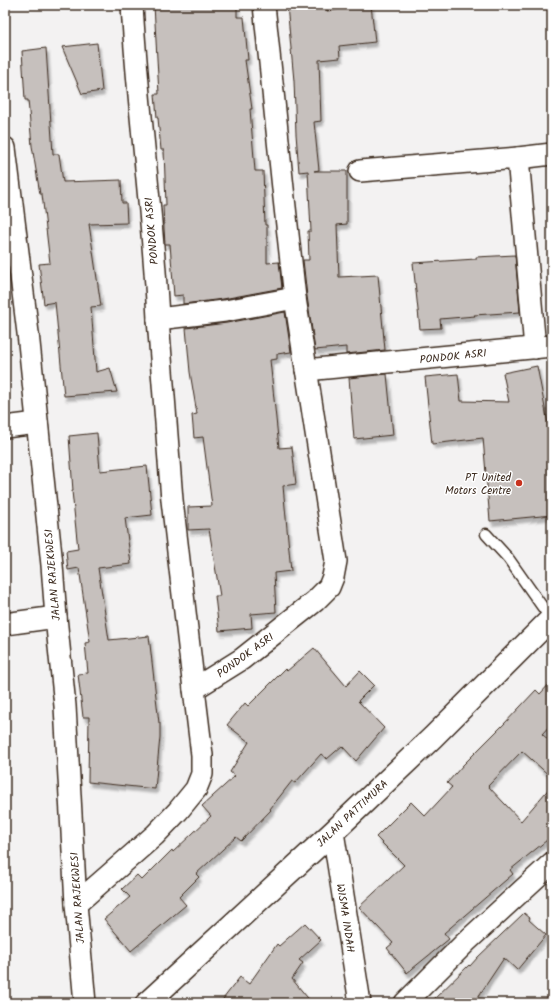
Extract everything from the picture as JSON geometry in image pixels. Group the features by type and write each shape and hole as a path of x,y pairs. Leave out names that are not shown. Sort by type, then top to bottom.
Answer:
{"street":[{"name":"PONDOK ASRI","path":"132,5 134,47 147,177 172,500 194,689 242,660 316,601 329,587 336,561 295,298 264,5"},
{"name":"JALAN RAJEKWESI","path":"5,148 11,247 28,333 52,565 65,706 76,904 85,1003"},
{"path":"360,171 552,154"},
{"path":"518,158 544,347"},
{"path":"158,319 225,311 295,298"},
{"name":"PONDOK ASRI","path":"306,370 544,347"},
{"path":"5,427 37,423"},
{"path":"5,624 56,617"},
{"name":"JALAN PATTIMURA","path":"147,1003 333,832 433,737 551,618"},
{"path":"76,904 156,835 178,812 196,789 202,774 202,755 194,689"},
{"name":"WISMA INDAH","path":"333,832 360,1003"},
{"path":"405,1003 466,942 552,863"}],"lane":[{"path":"486,534 508,558 551,618"}],"building":[{"path":"154,5 237,5 237,17 244,17 248,60 245,60 252,109 250,109 255,171 263,171 265,225 267,225 267,263 279,262 282,288 223,299 183,304 183,295 174,296 170,244 165,244 163,205 166,205 164,150 161,150 155,94 159,94"},
{"path":"287,5 327,5 327,11 371,5 375,42 339,46 340,58 319,60 321,121 314,122 319,170 314,171 347,171 347,224 337,225 339,277 378,275 385,350 346,354 346,347 315,350 303,260 309,260 308,231 311,231 308,171 299,172 294,81"},
{"path":"97,43 102,91 82,94 62,47"},
{"path":"46,48 53,154 59,154 63,182 121,180 122,203 126,203 127,223 89,224 101,306 91,307 96,372 110,368 117,392 64,396 55,302 44,304 39,264 50,263 42,194 40,194 32,146 28,100 25,100 22,51"},
{"path":"515,255 520,312 440,319 441,328 420,329 413,263"},
{"path":"285,312 291,352 277,354 277,359 270,360 279,448 292,447 296,484 283,486 291,571 274,573 276,612 251,614 252,628 219,631 215,596 220,596 209,529 188,530 188,507 212,506 203,437 194,438 192,415 197,414 190,372 186,328 227,323"},
{"path":"537,366 552,445 552,515 490,521 483,438 432,444 425,377 458,374 461,401 509,402 503,373"},
{"path":"387,374 393,435 354,439 349,378"},
{"path":"97,433 100,471 147,466 152,515 125,518 131,564 98,568 109,640 149,636 160,723 155,789 88,782 89,717 83,717 78,674 88,673 85,643 90,642 79,568 68,570 66,551 78,549 72,491 69,436"},
{"path":"314,648 346,686 360,671 374,685 358,701 384,728 356,761 342,746 327,759 321,754 295,783 292,781 270,809 271,810 241,841 236,837 196,874 199,877 179,897 186,905 131,951 104,919 130,897 122,889 137,875 142,880 172,850 173,852 211,816 202,806 235,776 230,772 249,742 227,725 245,703 248,706 285,669 287,671"},
{"path":"552,681 552,723 542,734 552,743 552,778 522,751 488,786 521,821 552,785 552,836 510,870 513,874 444,933 449,939 407,973 387,948 393,943 359,907 404,865 376,837 411,802 425,816 452,787 447,783 463,765 536,690 540,694"},
{"path":"524,913 530,918 529,920 546,935 517,970 504,958 474,1003 430,1003 469,965 470,966"},
{"path":"305,923 321,940 299,960 303,963 292,979 312,1003 220,1003 240,977 249,984 277,944 279,946"}],"place":[{"name":"PT United Motors Centre","path":"519,483"}]}
